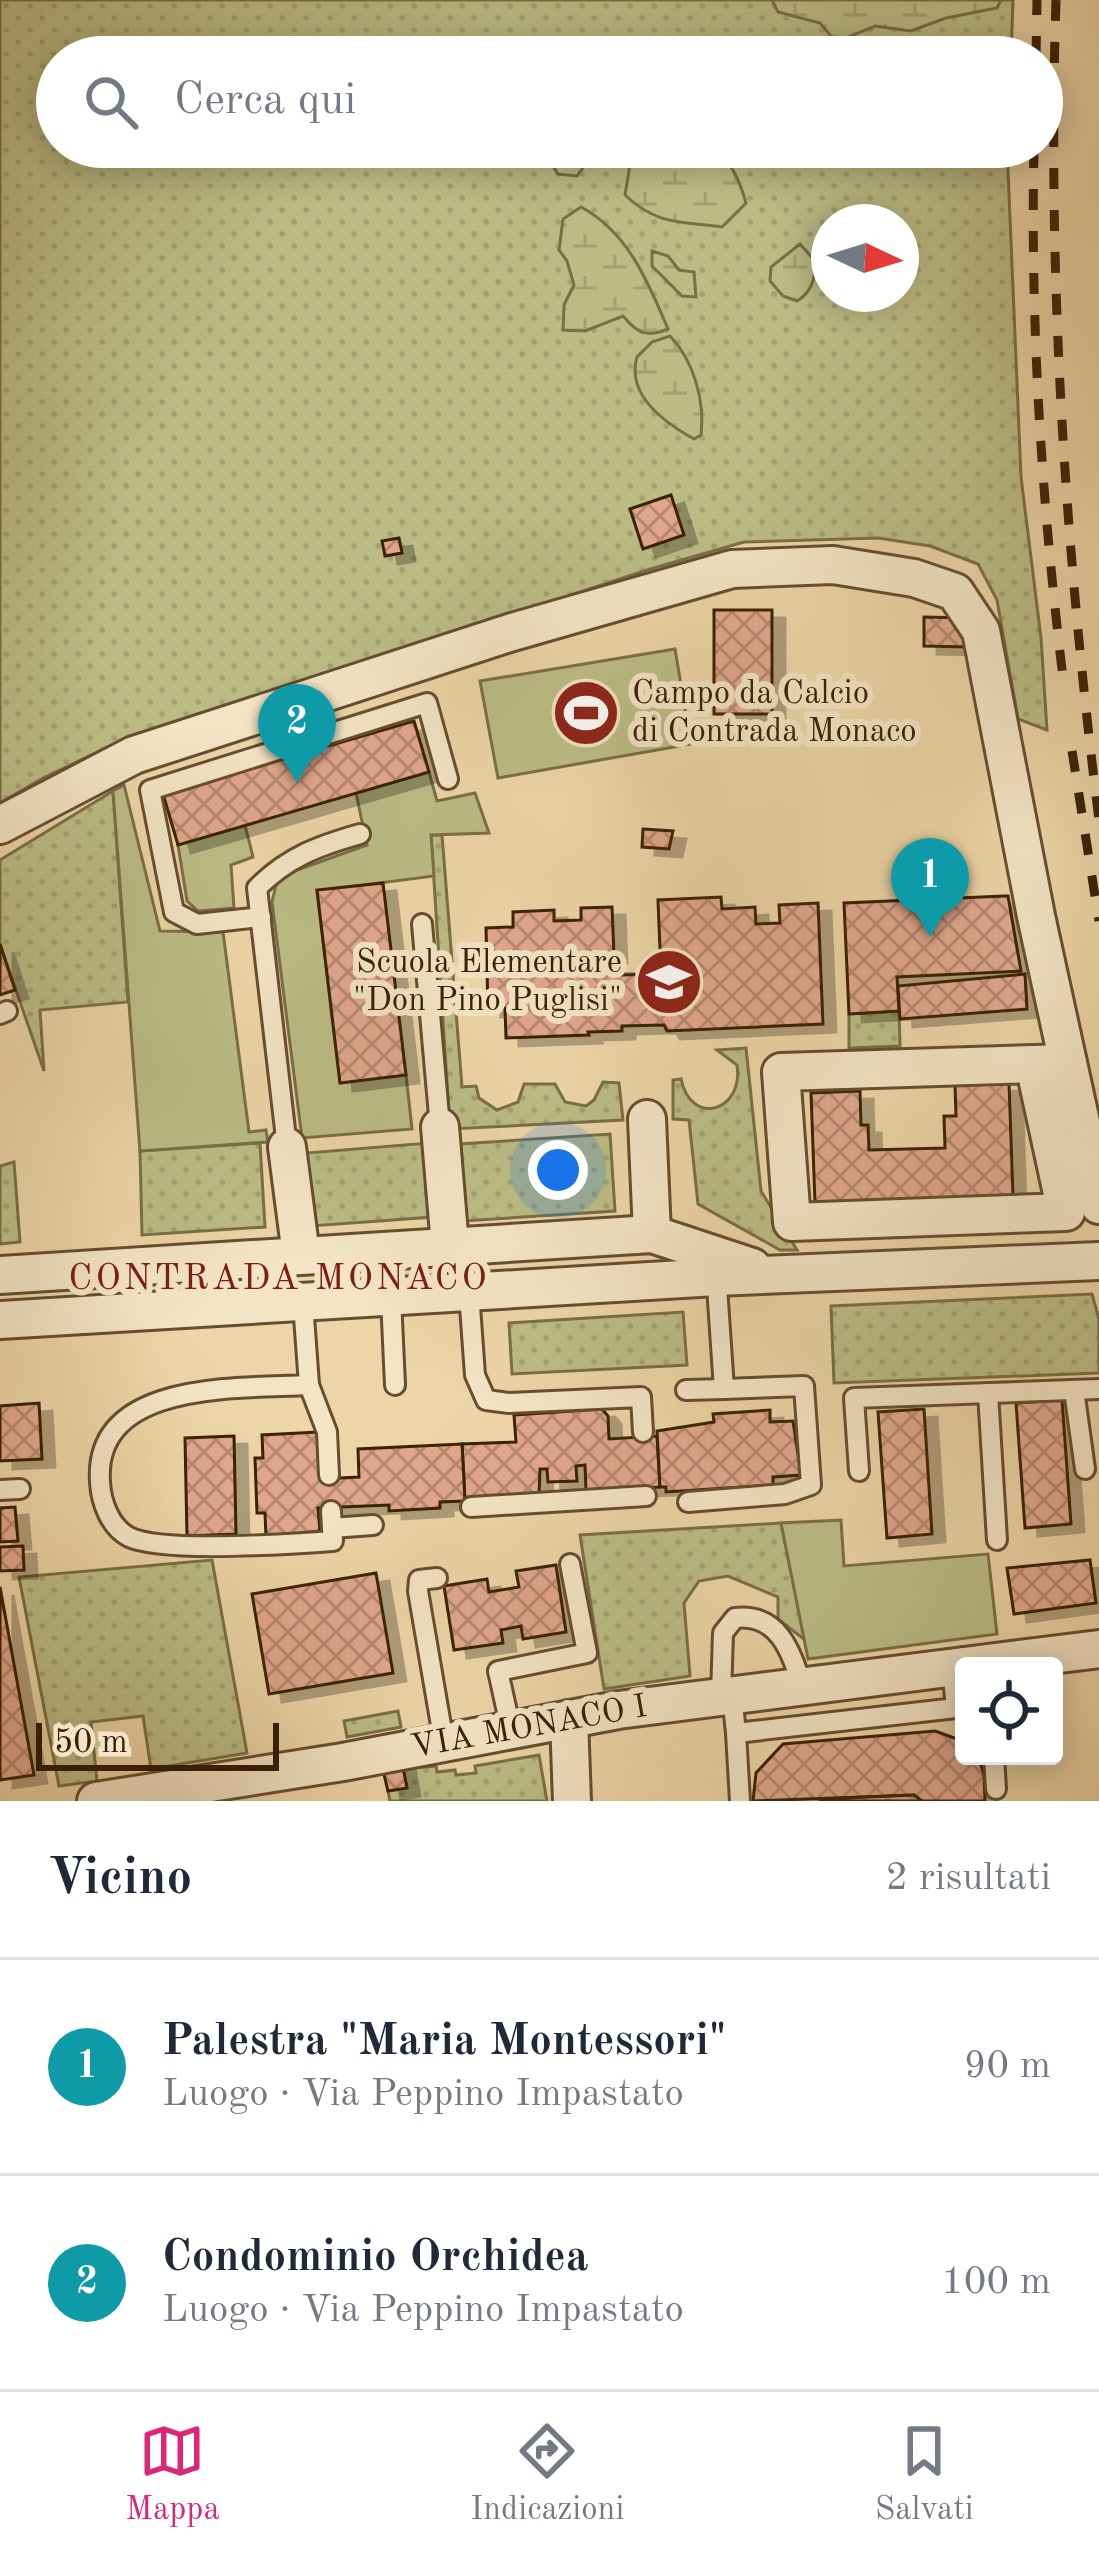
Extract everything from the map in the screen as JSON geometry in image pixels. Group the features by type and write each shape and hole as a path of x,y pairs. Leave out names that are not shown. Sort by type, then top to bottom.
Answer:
{"street":[{"path":"0,825 134,754 416,663 733,569 833,565 914,578 956,592 981,631 1051,1063 1066,1212 791,1222 781,1072 1051,1063"},
{"path":"1051,1063 1099,1205"},
{"path":"647,1119 652,1234"},
{"path":"440,1127 450,1246"},
{"path":"287,1147 301,1256"},
{"path":"0,1275 652,1234 715,1266"},
{"path":"511,1242 515,1291"},
{"path":"0,1320 515,1291 715,1266 773,1274 1099,1261"},
{"name":"VIA MONACO I","path":"1039,1657 1099,1649"},
{"name":"VIA MONACO I","path":"112,1793 444,1743 569,1719 955,1668"},
{"path":"569,1719 572,1801"}],"lane":[{"path":"416,663 448,779"},
{"path":"261,917 196,924 174,912 150,790 428,704"},
{"path":"287,1147 257,888 281,863 311,848 360,834"},
{"path":"422,924 440,1127"},
{"path":"715,1266 724,1389"},
{"path":"469,1293 476,1375 486,1400 641,1397 643,1432"},
{"path":"391,1298 395,1385"},
{"path":"302,1303 309,1385 327,1432 329,1475"},
{"path":"309,1385 178,1394 143,1406 110,1438 100,1461 100,1483 115,1526 130,1538 154,1542 259,1546 332,1541 331,1520 373,1526"},
{"path":"686,1390 804,1386 811,1485 785,1494 688,1502"},
{"path":"859,1472 854,1398 1099,1388"},
{"path":"1074,1390 1085,1469"},
{"path":"988,1393 997,1540"},
{"path":"470,1507 646,1496"},
{"path":"511,1730 498,1671 587,1653 570,1564"},
{"path":"437,1578 419,1580 418,1591 444,1743"},
{"path":"740,1801 723,1633 735,1618 762,1619 787,1642 802,1686"},
{"path":"736,1732 955,1708"},
{"path":"995,1765 997,1790"}],"green space":[{"path":"0,0 1013,0 1012,36 36,36 36,168 1008,168 1021,477 1047,730 1018,719 997,600 978,564 930,546 878,538 744,542 106,748 0,803"},
{"path":"772,0 1001,0 997,8 911,31 875,26 851,36 831,36 820,23 778,12"},
{"path":"554,168 583,168 577,176 558,174"},
{"path":"630,168 731,168 746,203 722,227 670,220 648,212 625,195"},
{"path":"581,207 624,244 668,329 642,332 623,316 585,331 563,330 564,305 574,285 559,250 563,219"},
{"path":"800,244 811,256 810,288 797,301 783,296 770,281 771,267"},
{"path":"652,251 668,256 679,270 694,272 696,297 682,296 652,266"},
{"path":"670,336 686,357 699,395 701,435 694,439 660,416 637,384 637,357 652,342"},
{"name":"Campo da Calcio di Contrada Monaco","path":"675,649 691,744 498,778 480,681"},
{"path":"429,772 437,801 475,793 489,833 431,835 434,876 317,891 340,1082 406,1075 412,1129 302,1138 272,902 276,885 286,874 367,845 356,793"},
{"path":"124,785 160,931 223,932 249,1132 266,1130 268,1142 140,1151 113,791"},
{"path":"113,791 128,1002 40,1010 44,1071 0,944 0,860"},
{"path":"245,825 253,857 231,865 234,908 198,911 187,901 178,845"},
{"path":"431,835 442,835 462,1087 476,1086 479,1098 497,1110 518,1102 524,1084 555,1084 565,1102 586,1106 603,1082 619,1083 623,1120 450,1129"},
{"path":"899,1011 900,1046 849,1048 849,1014"},
{"path":"746,1048 761,1191 797,1250 780,1250 698,1204 689,1120 673,1119 673,1080 681,1079 695,1104 715,1108 733,1094 737,1081 737,1065 717,1050"},
{"path":"610,1134 615,1211 464,1221 460,1144"},
{"path":"260,1143 265,1227 142,1235 140,1151"},
{"path":"428,1143 433,1217 311,1226 306,1153"},
{"path":"14,1162 20,1242 0,1244 0,1166"},
{"path":"1092,1294 1099,1319 1099,1373 834,1383 831,1306"},
{"path":"683,1312 687,1365 512,1374 509,1323"},
{"path":"841,1520 844,1566 988,1554 997,1634 808,1659 781,1523"},
{"path":"781,1523 805,1640 778,1619 778,1597 728,1576 699,1581 684,1603 690,1676 604,1689 580,1535"},
{"path":"212,1560 247,1753 151,1769 143,1716 91,1722 97,1781 59,1786 19,1577"},
{"path":"398,1711 401,1727 347,1737 344,1721"},
{"path":"539,1755 547,1801 390,1801 388,1791 407,1787 403,1769 436,1766 437,1772 476,1773 475,1766"}],"building":[{"path":"671,495 684,535 643,549 630,509"},
{"path":"399,538 402,553 385,556 382,541"},
{"path":"714,610 772,610 772,714 714,714"},
{"path":"924,617 968,618 968,647 924,646"},
{"path":"414,721 429,772 178,845 163,794"},
{"path":"643,829 673,831 669,849 642,847"},
{"path":"383,883 406,1075 340,1083 317,890"},
{"path":"1008,896 1021,971 897,977 899,1011 849,1014 844,903"},
{"path":"721,897 722,909 755,907 756,924 780,923 779,905 818,903 823,1024 667,1031 664,1025 622,1026 622,1031 589,1035 506,1038 505,1008 488,1009 486,928 513,927 513,912 554,910 554,921 581,920 581,908 612,907 614,955 607,955 607,966 620,965 620,975 661,974 658,900"},
{"path":"0,944 15,990 0,995"},
{"path":"1025,974 1027,1009 900,1019 898,986"},
{"path":"1009,1083 1013,1196 815,1203 811,1093 860,1091 861,1125 868,1125 869,1150 945,1148 944,1116 956,1116 955,1085"},
{"path":"1062,1400 1071,1524 1025,1528 1016,1403"},
{"path":"39,1403 42,1459 0,1461 0,1406"},
{"path":"602,1409 608,1416 609,1439 657,1436 660,1487 586,1491 585,1465 576,1466 577,1481 548,1482 547,1469 540,1469 539,1495 465,1501 462,1444 516,1442 514,1415"},
{"path":"924,1409 932,1534 887,1538 878,1412"},
{"path":"770,1410 770,1422 793,1421 801,1475 773,1477 773,1485 666,1492 666,1487 660,1487 657,1431 714,1422 713,1414"},
{"path":"318,1432 321,1479 359,1477 358,1449 462,1444 465,1501 440,1502 440,1508 389,1511 389,1505 318,1508 320,1531 266,1537 265,1513 257,1513 255,1458 263,1458 262,1435"},
{"path":"234,1436 236,1534 187,1536 185,1438"},
{"path":"15,1507 18,1541 0,1542 0,1508"},
{"path":"23,1546 24,1570 0,1571 0,1547"},
{"path":"1090,1560 1096,1603 1014,1614 1007,1568"},
{"path":"556,1565 566,1632 523,1639 521,1626 501,1630 503,1643 454,1650 444,1586 487,1579 489,1592 519,1587 516,1571"},
{"path":"376,1573 393,1673 269,1694 252,1594"},
{"path":"0,1587 34,1775 0,1780"},
{"path":"935,1731 955,1738 955,1765 981,1765 985,1801 922,1801 914,1795 753,1801 756,1773 783,1744"},
{"path":"402,1762 407,1788 388,1791 382,1766"},
{"path":"914,1795 922,1801 820,1801 822,1799"}],"railway":[{"path":"1036,36 1037,0"},
{"path":"1055,36 1056,0"},
{"path":"1034,168 1039,417 1064,686"},
{"path":"1054,168 1068,513 1099,820"},
{"path":"1072,751 1099,921"}],"place":[{"name":"Campo da Calcio di Contrada Monaco","path":"586,713"},
{"name":"Condominio Orchidea","path":"297,783"},
{"name":"Palestra \"Maria Montessori\"","path":"930,937"},
{"name":"Scuola Elementare \"Don Pino Puglisi\"","path":"669,982"}],"district":[{"name":"CONTRADA MONACO","path":"279,1280"}]}
